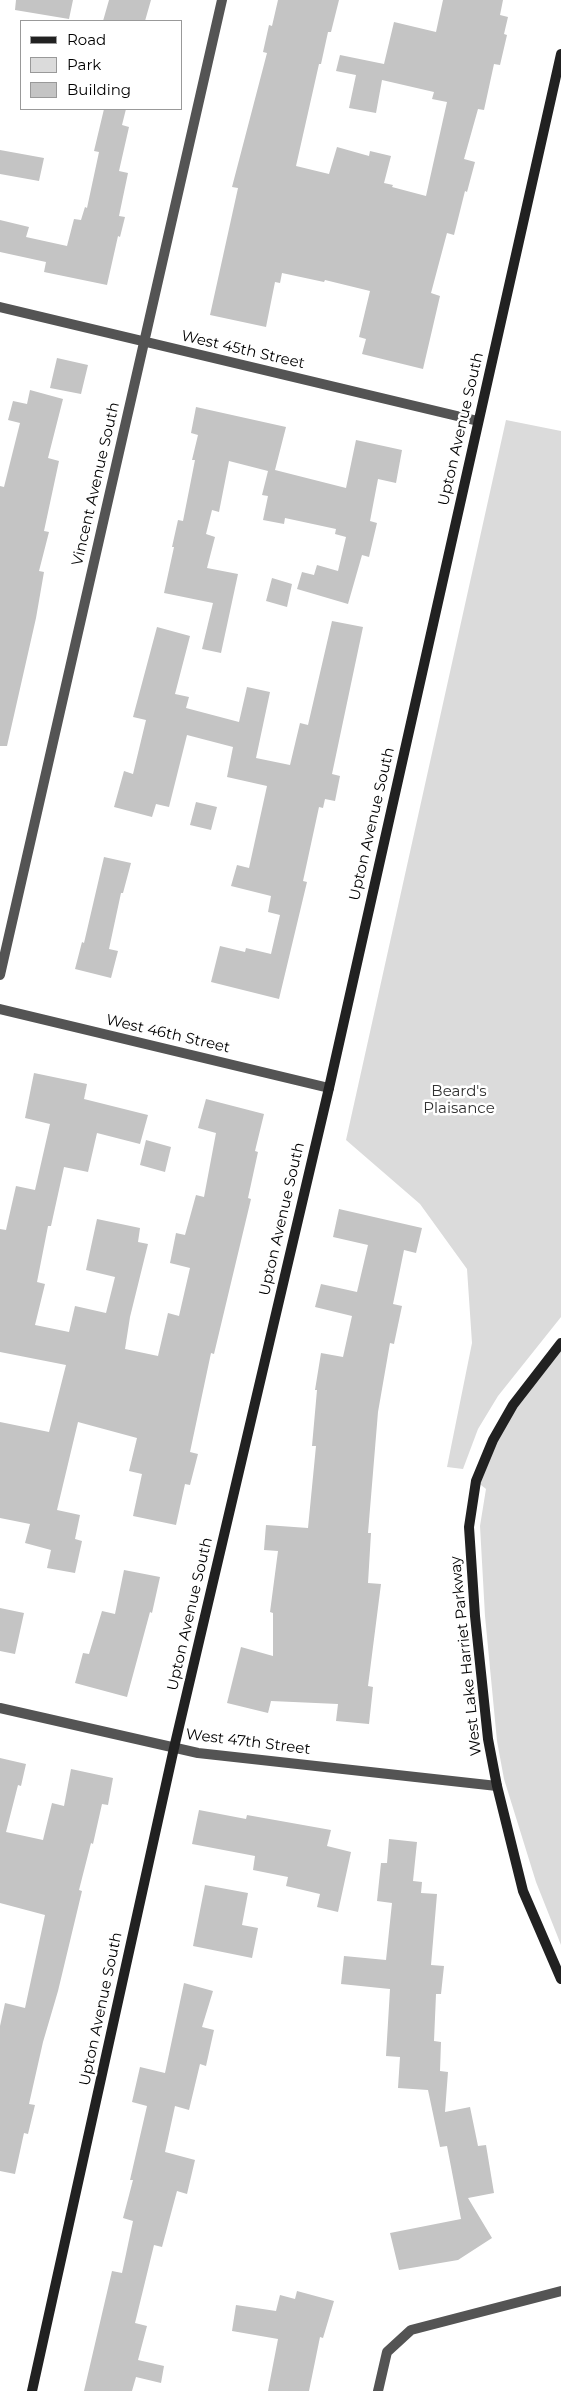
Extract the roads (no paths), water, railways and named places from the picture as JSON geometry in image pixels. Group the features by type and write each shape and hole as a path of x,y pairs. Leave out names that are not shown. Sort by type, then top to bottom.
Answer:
{"street":[{"name":"Vincent Avenue South","path":"0,975 222,0"},
{"name":"Upton Avenue South","path":"32,2391 174,1748 329,1088 561,54"},
{"name":"West 45th Street","path":"0,307 478,421"},
{"name":"West 46th Street","path":"0,1009 329,1088"},
{"name":"West Lake Harriet Parkway","path":"561,1343 513,1405 492,1440 476,1482 469,1526 475,1616 488,1739 497,1786 523,1891 561,1979"},
{"name":"West 47th Street","path":"0,1708 198,1753 497,1786"},
{"path":"378,2391 387,2352 411,2330 561,2291"}],"park label":[{"name":"Beard's Plaisance","path":"459,1100"}]}
